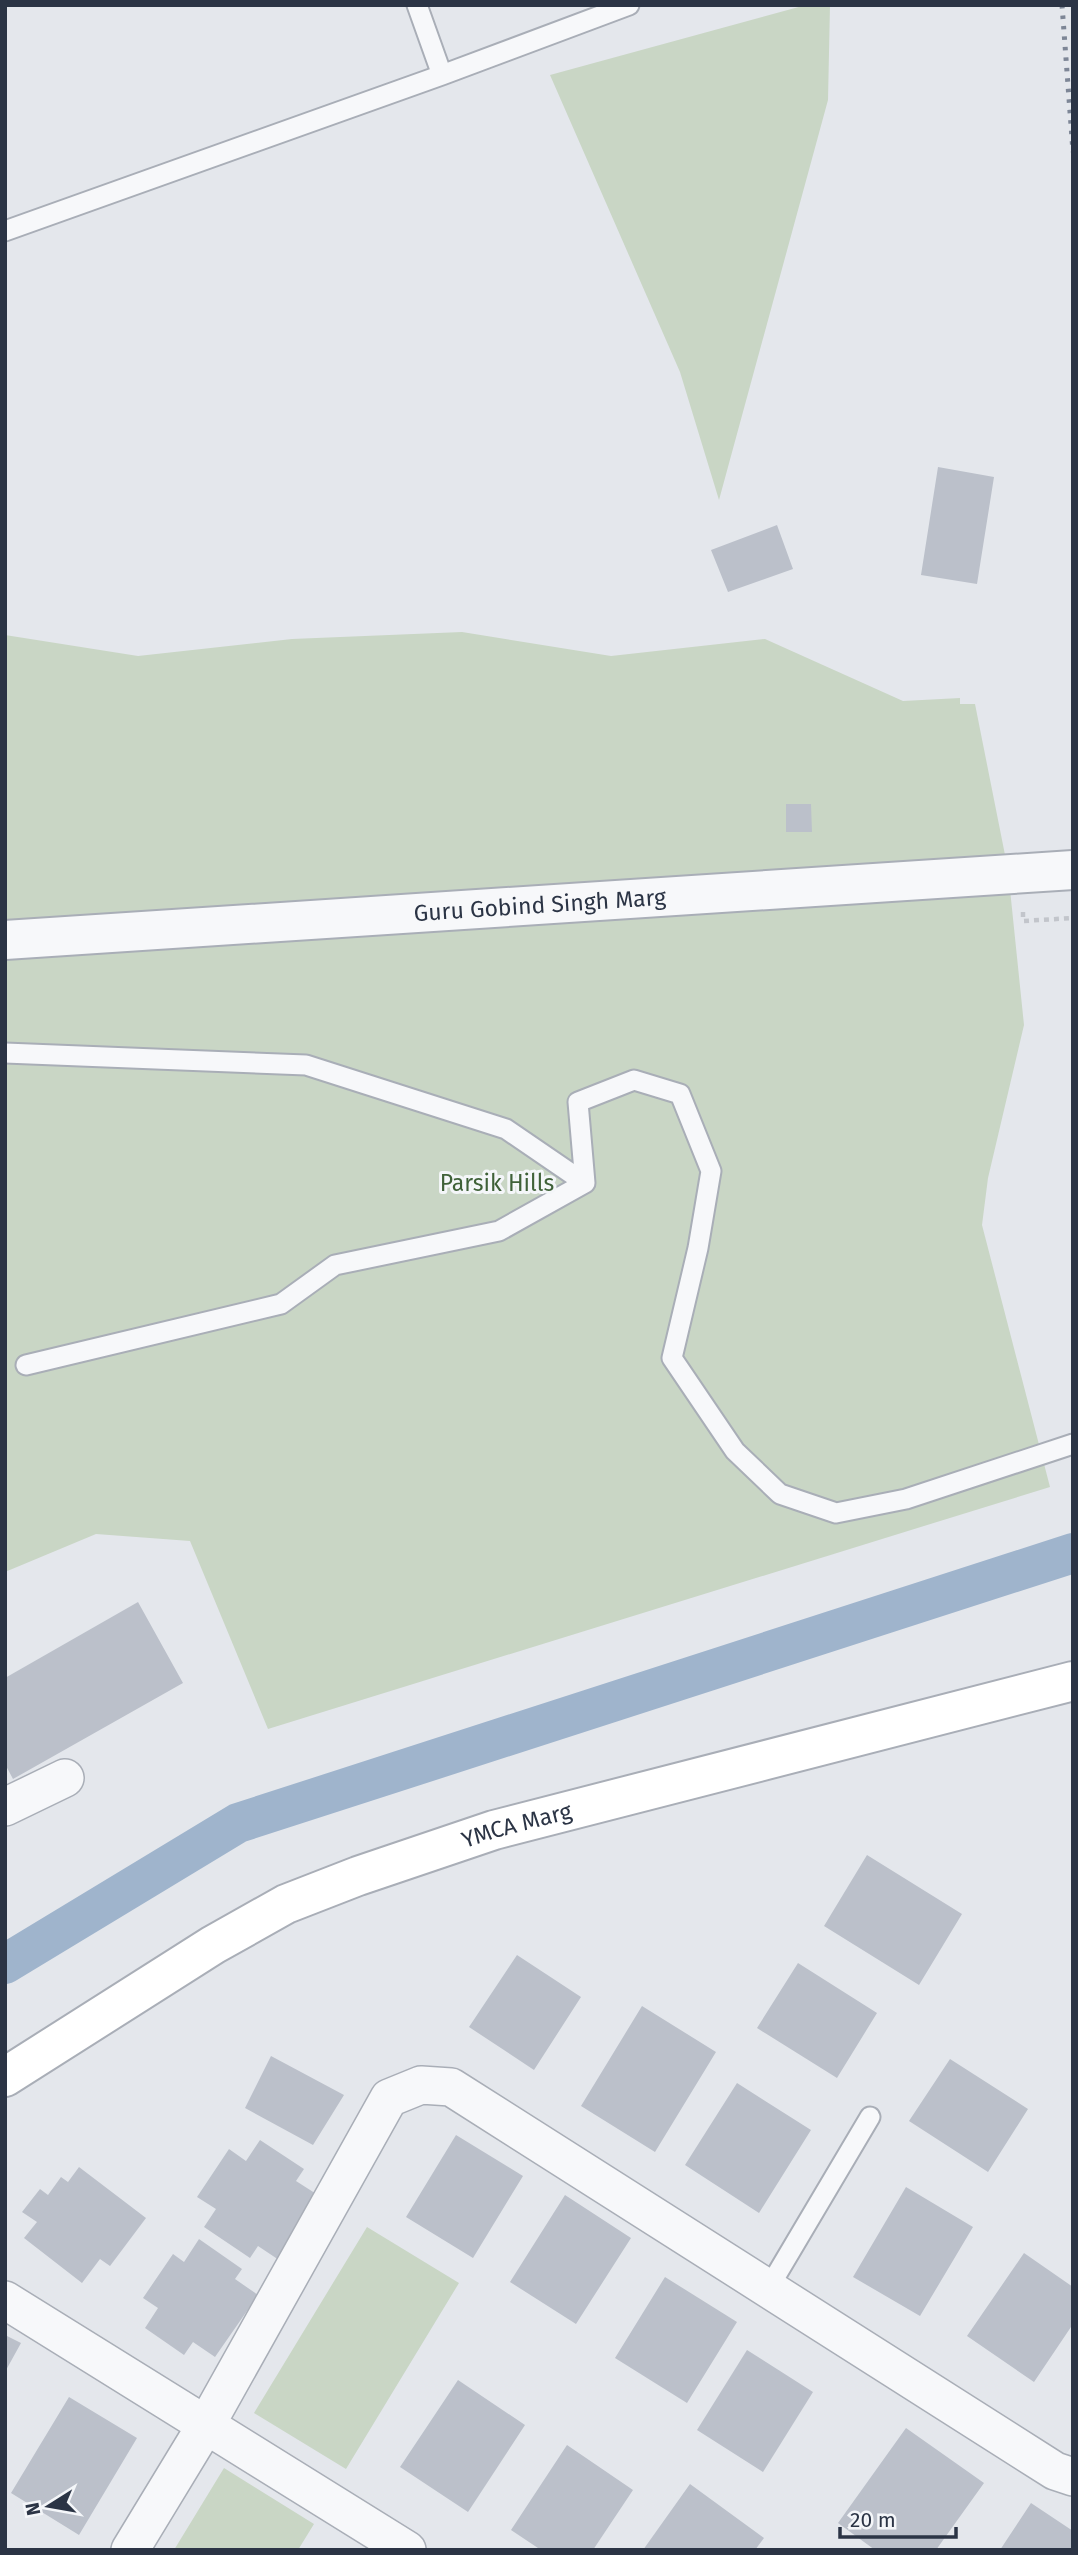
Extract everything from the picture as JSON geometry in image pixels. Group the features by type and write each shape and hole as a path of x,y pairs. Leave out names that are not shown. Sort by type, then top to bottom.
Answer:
{"main road":[{"name":"YMCA Marg","path":"5,2077 214,1945 286,1904 358,1876 494,1830 1073,1681"}],"street":[{"name":"Guru Gobind Singh Marg","path":"5,940 1073,870"},
{"path":"5,1807 65,1778"},
{"path":"130,2550 206,2426 389,2098 421,2085 451,2087 1055,2471 1073,2477"},
{"path":"5,2300 407,2550"}],"lane":[{"path":"416,5 442,75"},
{"path":"5,231 442,75 629,5"},
{"path":"5,1054 306,1065 506,1129 585,1183"},
{"path":"585,1183 578,1102 634,1080 680,1094 711,1171 698,1248 672,1358 735,1451 780,1494 836,1513 906,1499 1073,1444"},
{"path":"26,1365 281,1304 335,1265 499,1231 585,1183"},
{"path":"768,2289 870,2117"}],"path":[{"path":"1023,921 1073,918"}],"green space":[{"path":"806,5 830,5 828,100 719,500 680,372 550,75"},
{"name":"Parsik Hills","path":"462,632 611,656 765,639 903,701 960,698 960,704 975,704 1008,870 1024,1025 988,1178 982,1225 1050,1487 268,1729 190,1541 96,1534 5,1572 5,635 138,656 292,639"},
{"path":"367,2227 459,2283 346,2469 254,2413"},
{"path":"224,2468 314,2524 298,2550 174,2550"}],"building":[{"path":"938,467 994,477 977,584 921,575"},
{"path":"777,525 793,569 728,592 711,550"},
{"path":"786,804 811,804 812,832 786,832"},
{"path":"138,1602 183,1683 13,1779 5,1764 5,1678"},
{"path":"867,1855 962,1914 919,1985 824,1926"},
{"path":"517,1955 581,1997 534,2070 469,2027"},
{"path":"798,1963 877,2013 837,2078 757,2028"},
{"path":"642,2006 716,2052 655,2152 581,2106"},
{"path":"271,2056 344,2095 313,2145 245,2108"},
{"path":"950,2059 1028,2109 988,2172 909,2121"},
{"path":"737,2083 811,2130 759,2213 685,2165"},
{"path":"456,2135 523,2176 473,2258 406,2217"},
{"path":"260,2140 304,2169 296,2181 321,2197 279,2260 258,2246 250,2258 204,2227 216,2209 197,2197 229,2149 246,2161"},
{"path":"79,2167 146,2218 110,2266 100,2259 82,2283 24,2238 37,2222 22,2212 40,2189 48,2195 61,2177 68,2182"},
{"path":"906,2187 973,2227 920,2316 853,2277"},
{"path":"565,2195 631,2238 576,2324 510,2282"},
{"path":"199,2239 242,2269 235,2279 258,2295 215,2357 193,2342 184,2355 145,2328 158,2308 143,2298 173,2254 184,2262"},
{"path":"1024,2253 1073,2287 1073,2324 1034,2382 967,2336"},
{"path":"665,2277 737,2322 687,2403 615,2358"},
{"path":"5,2335 21,2343 5,2372"},
{"path":"747,2350 813,2392 763,2472 697,2430"},
{"path":"458,2380 525,2425 468,2512 400,2467"},
{"path":"69,2397 137,2438 79,2535 11,2493"},
{"path":"906,2428 984,2483 936,2550 875,2550 838,2523"},
{"path":"567,2445 633,2490 593,2550 541,2550 511,2530"},
{"path":"690,2484 764,2538 755,2550 643,2550"},
{"path":"1031,2503 1073,2531 1073,2550 1000,2550"}],"waterway":[{"path":"5,1964 238,1823 1073,1553"}],"railway":[{"path":"1062,5 1073,152"}]}
